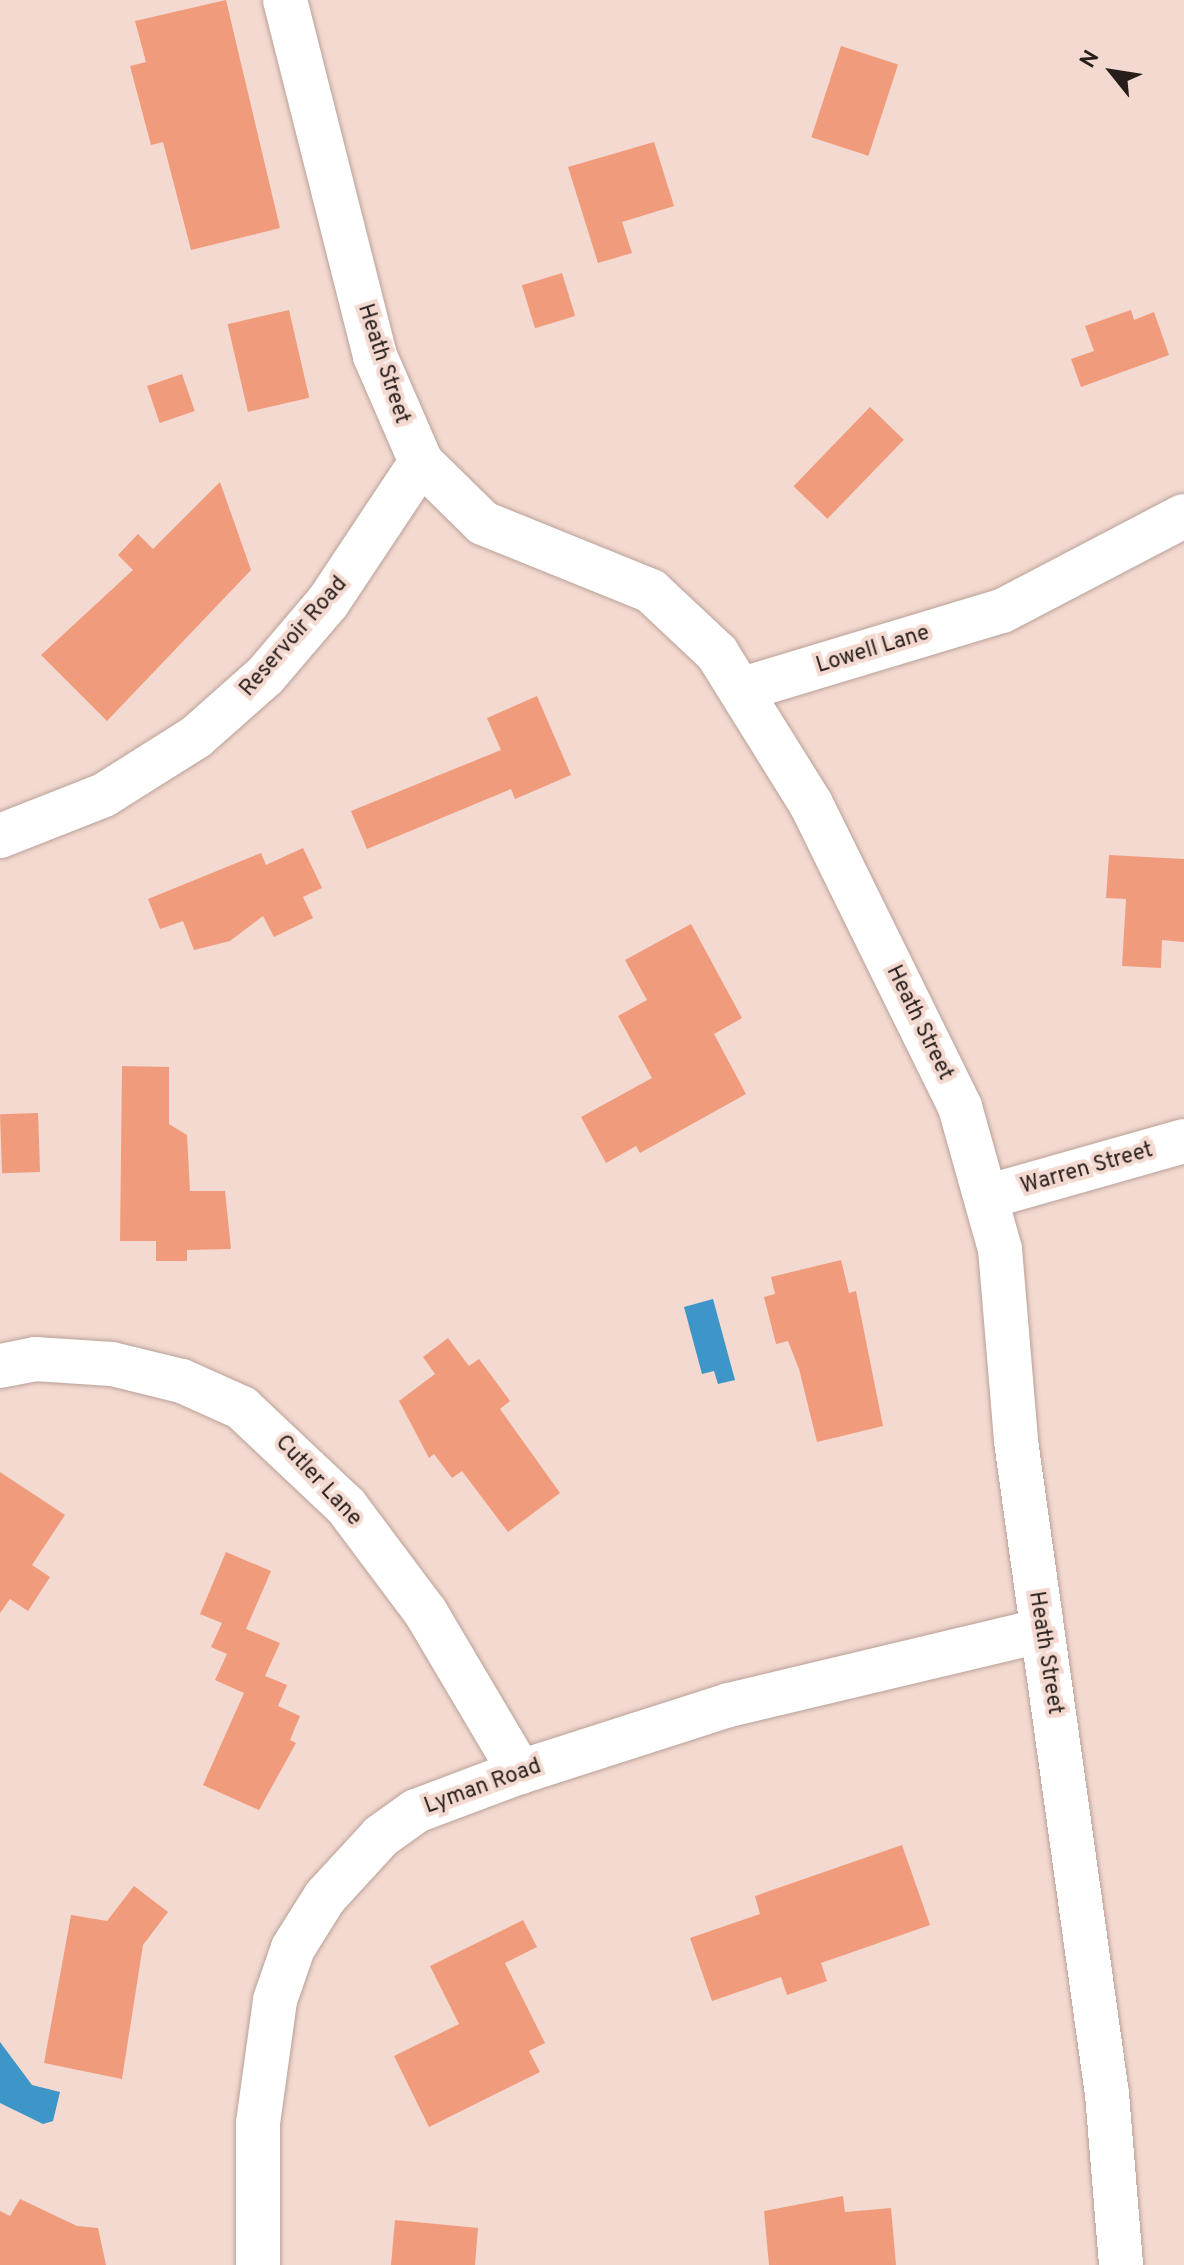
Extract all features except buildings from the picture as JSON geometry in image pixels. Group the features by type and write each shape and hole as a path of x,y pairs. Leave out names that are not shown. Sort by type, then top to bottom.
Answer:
{"street":[{"name":"Heath Street","path":"285,0 375,356 421,462 483,523 651,591 687,618 743,689 811,804 960,1107 990,1196 1040,1631 1107,2094 1121,2265"},
{"name":"Reservoir Road","path":"0,836 104,795 196,737 265,676 328,602 421,462"},
{"name":"Lowell Lane","path":"743,689 1002,611 1184,516"},
{"name":"Warren Street","path":"990,1196 1184,1141"},
{"name":"Cutler Lane","path":"0,1366 35,1359 112,1364 182,1381 254,1417 346,1506 426,1613 520,1772"},
{"name":"Lyman Road","path":"258,2265 261,2073 293,1948 325,1897 381,1836 416,1811 520,1772 729,1705 1040,1631"}],"water":[{"path":"713,1299 735,1380 718,1384 714,1371 702,1374 684,1307"},
{"path":"0,2042 32,2085 60,2092 53,2121 43,2124 0,2103"}]}
